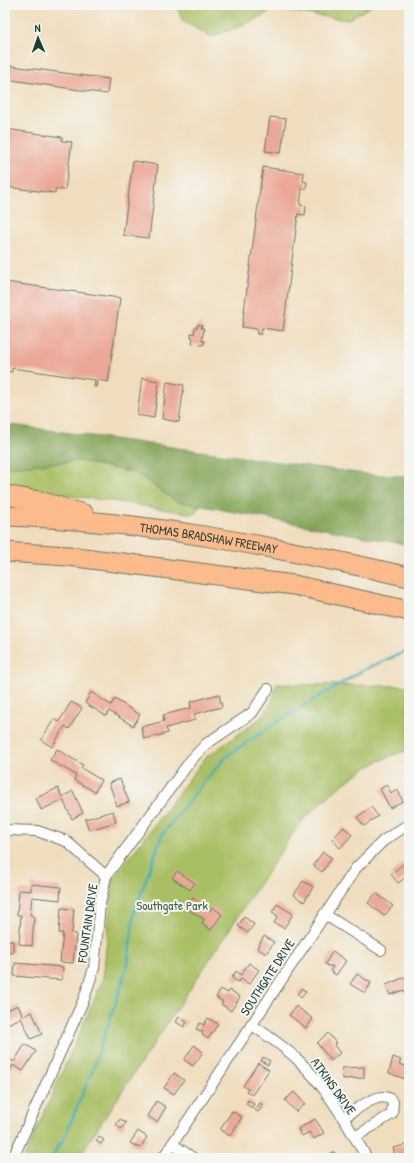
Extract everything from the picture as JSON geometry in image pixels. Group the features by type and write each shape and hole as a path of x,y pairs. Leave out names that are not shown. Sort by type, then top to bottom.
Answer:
{"highway":[{"path":"5,495 39,501 124,525"},
{"name":"THOMAS BRADSHAW FREEWAY","path":"5,516 124,525 312,555 409,578"},
{"path":"5,552 68,556 294,585 409,611"}],"street":[{"name":"FOUNTAIN DRIVE","path":"13,1158 86,993 94,968 100,904 106,876 191,760 206,744 252,713 268,689"},
{"name":"SOUTHGATE DRIVE","path":"162,1158 356,868 382,841 409,824"},
{"path":"5,830 37,832 66,841 106,876"},
{"path":"324,914 381,950"},
{"name":"ATKINS DRIVE","path":"251,1024 286,1049 308,1070 324,1089 367,1158"},
{"path":"343,1118 377,1097 390,1097 393,1102 392,1114 354,1137"},
{"path":"172,1144 193,1158"}],"green space":[{"path":"177,5 373,5 347,20 275,9 250,22 212,37 182,21"},
{"path":"5,424 372,475 409,476 409,545 176,501 136,473 79,461 5,467"},
{"path":"79,461 136,473 176,501 201,506 193,514 112,501 5,488 5,467"},
{"name":"Southgate Park","path":"277,684 409,686 409,750 392,755 377,762 348,780 322,802 298,826 78,1158 24,1158 102,982 114,878 205,758 261,718 272,702"}],"building":[{"path":"5,65 109,79 107,94 5,79"},
{"path":"270,117 286,119 281,153 265,151"},
{"path":"5,129 62,137 62,141 72,142 65,190 55,189 55,193 5,187"},
{"path":"133,161 158,165 149,238 123,235"},
{"path":"263,167 304,173 303,181 307,182 306,189 302,188 300,205 306,206 305,215 298,214 283,331 262,328 261,334 257,334 257,329 242,327"},
{"path":"5,282 120,298 108,382 97,380 96,387 94,387 95,380 12,368 12,372 5,371"},
{"path":"198,324 202,325 201,328 204,328 202,341 205,341 202,345 192,344 193,337 191,337 191,333 194,334 195,327 198,327"},
{"path":"142,378 159,381 154,418 137,415"},
{"path":"167,382 184,385 179,422 162,419"},
{"path":"91,692 111,705 115,699 140,715 133,726 109,711 106,716 85,703"},
{"path":"219,694 222,707 194,714 195,720 166,728 168,733 144,739 141,727 164,721 163,715 191,708 190,702"},
{"path":"71,702 82,708 69,729 65,726 52,747 41,740 54,719 59,722"},
{"path":"57,749 83,765 81,768 101,780 95,792 74,780 76,775 50,760"},
{"path":"120,779 129,802 117,806 109,783"},
{"path":"387,785 391,793 397,789 403,801 390,808 380,789"},
{"path":"58,788 62,797 73,791 83,813 72,819 63,800 41,810 36,798"},
{"path":"371,807 378,816 364,826 357,817"},
{"path":"113,811 116,822 89,830 85,819"},
{"path":"344,827 352,835 340,848 332,839"},
{"path":"323,852 332,858 322,872 313,865"},
{"path":"407,861 409,875 398,883 391,874"},
{"path":"177,871 195,883 190,890 172,878"},
{"path":"303,881 313,887 304,902 294,895"},
{"path":"31,884 61,887 60,900 32,897 30,915 34,916 32,946 19,944 21,915 17,915 19,890 31,891"},
{"path":"376,893 393,906 384,916 368,903"},
{"path":"193,898 210,911 212,907 222,914 211,930 202,923 204,919 185,908"},
{"path":"277,904 293,914 284,928 274,923 278,916 272,912"},
{"path":"61,908 74,909 72,933 76,934 73,963 60,962 63,933 59,933"},
{"path":"244,917 254,924 248,933 238,926"},
{"path":"264,936 274,942 266,954 257,948"},
{"path":"5,940 13,941 13,953 5,953"},
{"path":"333,951 346,961 336,975 330,971 333,967 331,965 330,967 325,964"},
{"path":"15,963 63,967 62,980 14,976"},
{"path":"249,963 259,970 249,984 241,979 238,982 232,978 236,971 241,975"},
{"path":"5,971 9,981 5,983"},
{"path":"357,974 371,983 365,993 350,984"},
{"path":"405,977 409,987 409,998 407,998 404,990 390,995 386,985"},
{"path":"302,988 306,992 301,998 297,994"},
{"path":"221,989 228,993 230,990 240,997 231,1011 221,1004 223,1002 216,997"},
{"path":"18,1005 23,1016 32,1012 42,1034 31,1039 21,1018 5,1025 5,1011"},
{"path":"296,1006 313,1019 306,1028 289,1015"},
{"path":"179,1017 187,1022 184,1027 176,1022"},
{"path":"208,1018 218,1024 208,1039 202,1035 203,1032 196,1029 200,1023 204,1025"},
{"path":"328,1033 336,1043 334,1045 340,1053 331,1061 317,1043"},
{"path":"25,1044 36,1051 23,1071 13,1065 8,1074 5,1072 5,1056 14,1062"},
{"path":"194,1045 203,1052 193,1066 184,1060"},
{"path":"263,1057 270,1061 268,1065 261,1061"},
{"path":"393,1057 401,1060 399,1064 409,1067 405,1079 389,1073"},
{"path":"258,1063 269,1070 252,1095 246,1091 248,1089 243,1086"},
{"path":"364,1067 364,1078 343,1079 342,1068"},
{"path":"174,1073 184,1080 174,1094 164,1088"},
{"path":"294,1092 305,1104 296,1112 285,1100"},
{"path":"248,1100 254,1104 252,1108 246,1104"},
{"path":"156,1101 166,1107 157,1122 147,1116"},
{"path":"260,1103 263,1106 258,1112 255,1110"},
{"path":"232,1111 242,1117 230,1136 220,1130"},
{"path":"120,1119 126,1123 121,1129 116,1125"},
{"path":"315,1119 324,1133 314,1139 309,1132 302,1136 298,1129"},
{"path":"138,1131 147,1137 140,1148 130,1143"},
{"path":"99,1137 104,1140 101,1144 96,1141"},
{"path":"405,1145 409,1158 396,1158 393,1148"},
{"path":"334,1152 338,1158 323,1158"}],"waterway":[{"path":"53,1158 59,1143 62,1143 93,1069 117,999 128,963 134,913 162,835 208,777 228,755 279,721 365,669 409,650"}]}
